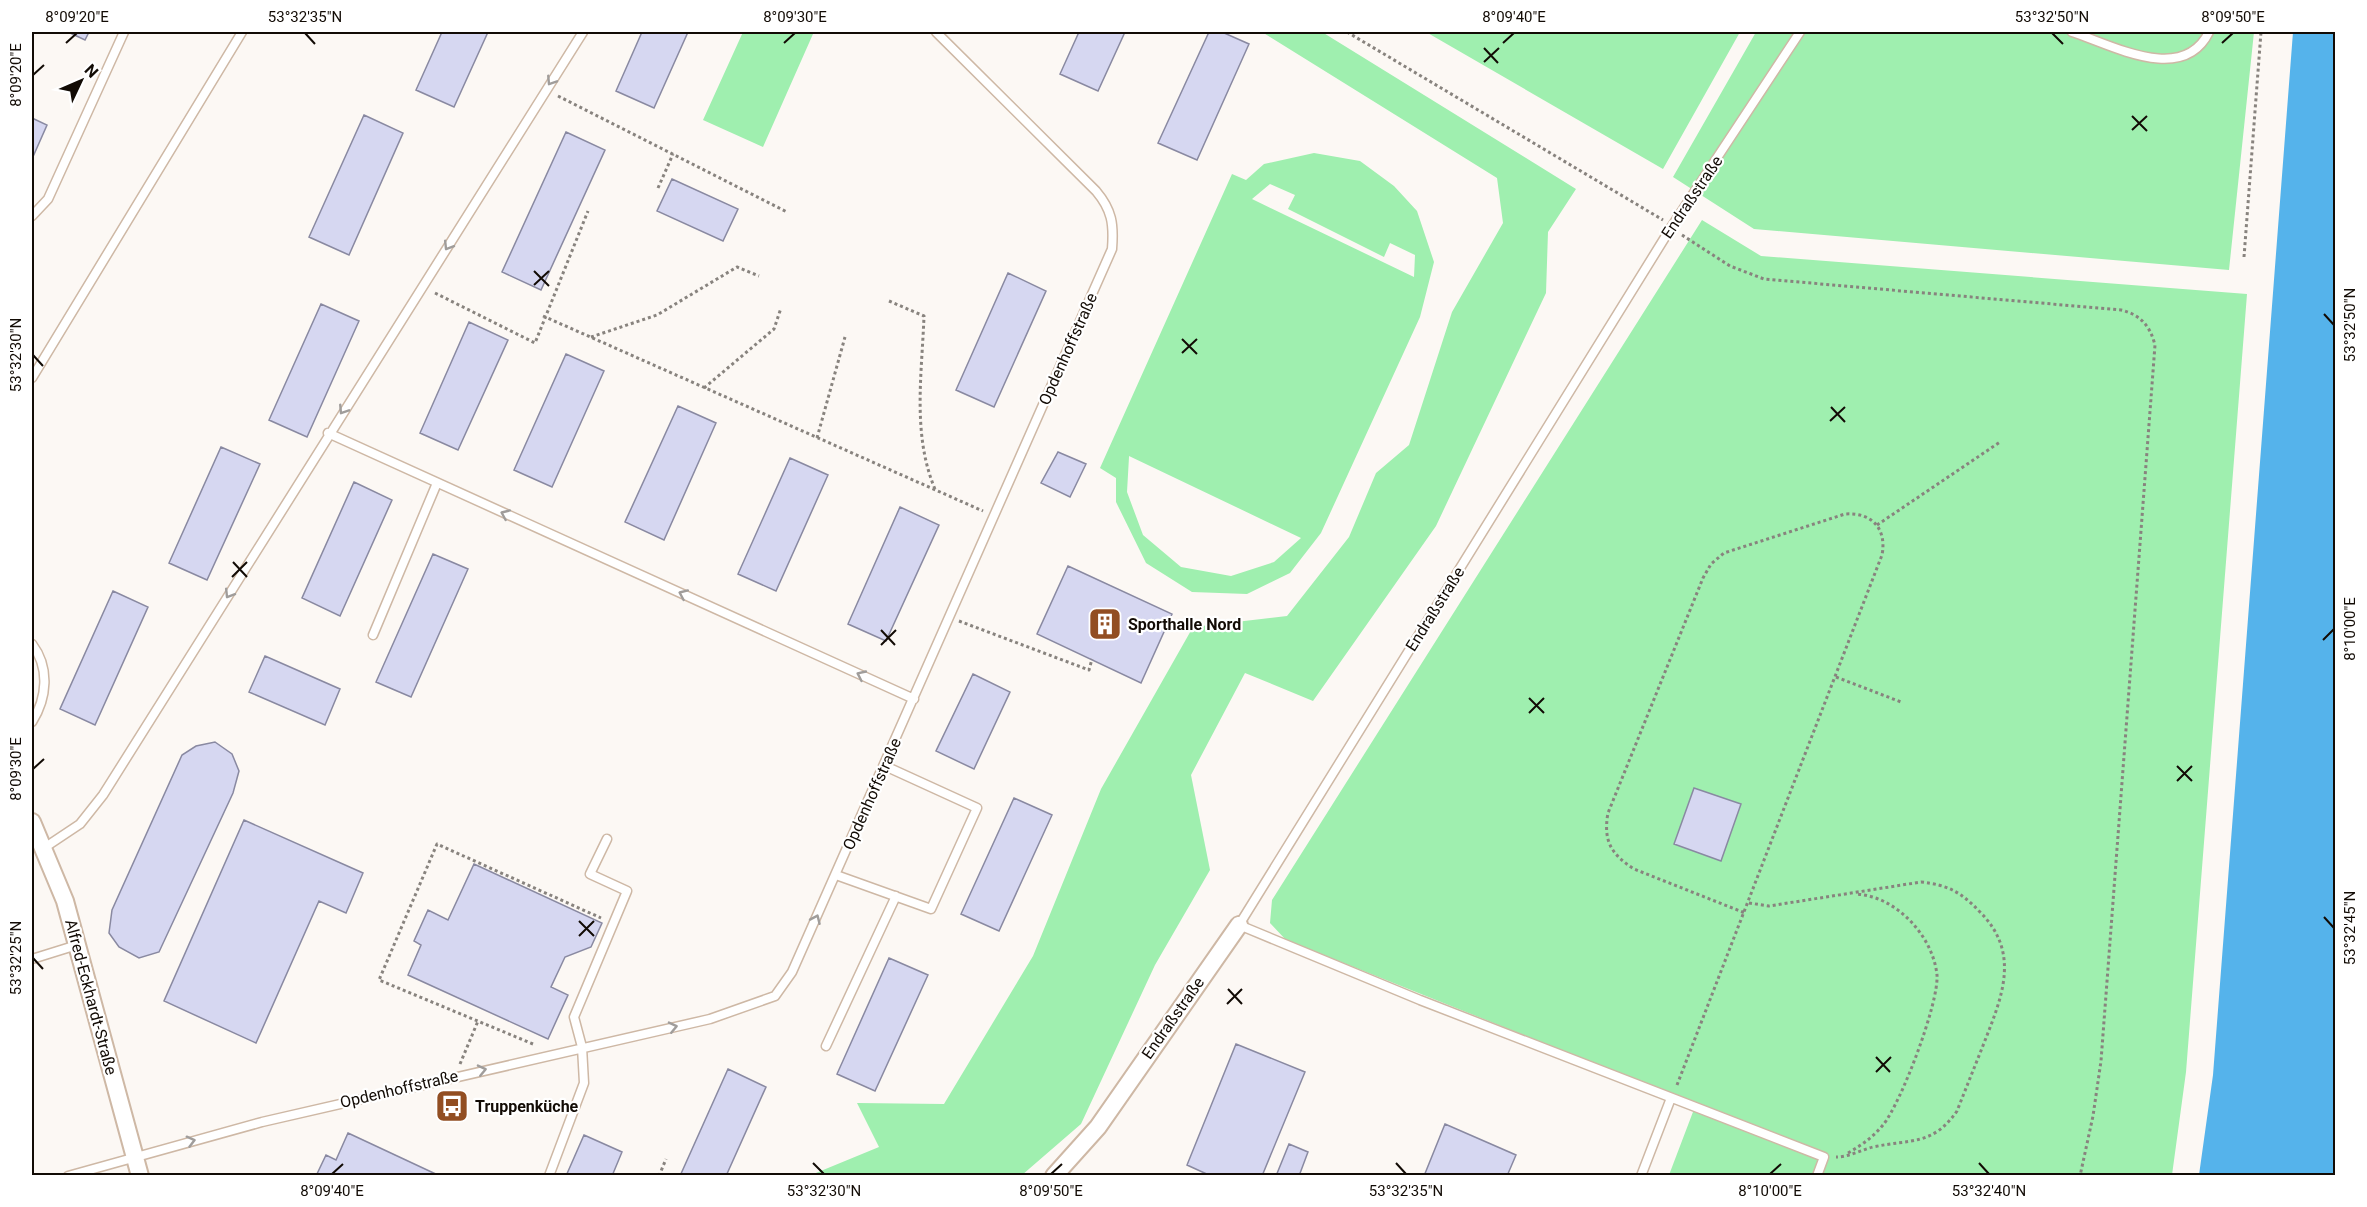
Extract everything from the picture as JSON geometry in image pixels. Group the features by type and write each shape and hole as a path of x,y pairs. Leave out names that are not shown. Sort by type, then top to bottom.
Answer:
{"street":[{"name":"Alfred-Eckhardt-Straße","path":"32,822 65,901 140,1176"},
{"name":"Endraßstraße","path":"1055,1175 1098,1127 1239,925"}],"lane":[{"path":"32,216 48,199 124,32"},
{"path":"32,378 242,32"},
{"path":"44,848 80,824 104,795 328,434 583,32"},
{"name":"Opdenhoffstraße","path":"69,1176 262,1122 710,1019 775,996 792,972 836,875 1112,249 1114,224 1107,204 1092,185 936,32"},
{"name":"Endraßstraße","path":"1239,925 1672,226 1800,32"},
{"path":"2072,32 2150,58 2165,60 2185,56 2196,50 2209,32"},
{"path":"328,434 914,699"},
{"path":"373,635 437,483"},
{"path":"32,644 43,666 45,682 43,698 32,722"},
{"path":"836,875 931,909 977,808 885,766"},
{"path":"549,1176 584,1083 582,1047 574,1017 627,891 590,874 607,839"},
{"path":"826,1046 896,896"},
{"path":"1239,925 1824,1157 1817,1176"},
{"path":"32,959 78,945"},
{"path":"1641,1176 1671,1098"}],"path":[{"path":"1347,32 1672,226 1689,242 1741,272 1764,279 2121,310 2140,318 2152,333 2155,345 2101,1061 2093,1116 2080,1176"},
{"path":"2244,257 2261,32"},
{"path":"546,89 786,212"},
{"path":"658,188 673,154"},
{"path":"423,285 443,299 534,343 543,316 588,211"},
{"path":"590,337 657,315 737,267 759,276"},
{"path":"889,301 924,316 920,440 926,469 935,490"},
{"path":"704,388 774,329 782,308"},
{"path":"543,316 994,516"},
{"path":"817,438 845,337"},
{"path":"1877,525 2000,442"},
{"path":"1671,1098 1745,913 1749,903 1882,555 1884,544 1877,525 1858,513 1845,514 1724,553 1711,564 1703,578 1608,813 1605,830 1608,845 1618,859 1634,869 1745,913"},
{"path":"949,617 1089,670 1092,659"},
{"path":"1836,677 1901,702"},
{"path":"533,1044 379,980 437,844 613,924"},
{"path":"1749,903 1769,906 1921,882 1944,885 1968,899 1989,921 2001,945 2006,969 2002,996 1957,1111 1948,1125 1935,1135 1921,1141 1872,1148 1841,1157 1824,1157"},
{"path":"1841,1157 1873,1137 1895,1106 1935,1000 1937,975 1929,948 1910,921 1898,910 1878,898 1848,893"},
{"path":"463,1074 460,1063 478,1021"},
{"path":"659,1176 666,1159"}],"green space":[{"path":"743,32 813,34 763,147 703,120"},
{"path":"1262,32 1322,32 1576,189 1548,232 1546,293 1436,526 1313,701 1245,673 1191,775 1210,870 1155,965 1081,1124 1022,1175 811,1175 879,1147 857,1103 944,1104 1033,956 1101,789 1193,627 1287,616 1349,537 1376,473 1409,445 1452,312 1503,223 1497,178"},
{"path":"1426,32 1740,32 1663,169"},
{"path":"1756,32 2254,32 2229,270 1754,229 1673,177"},
{"path":"1314,153 1360,161 1394,186 1417,211 1434,262 1420,317 1321,533 1290,573 1247,594 1192,592 1146,563 1116,502 1116,478 1100,468 1232,174 1246,180 1264,164","holes":["1270,184 1295,195 1288,209 1384,257 1390,243 1415,255 1414,277 1252,199","1129,456 1301,538 1274,562 1231,576 1181,567 1143,535 1127,492"]},
{"path":"1702,220 1761,256 2247,294 2186,1072 2172,1175 1669,1175 1696,1104 1286,940 1270,923 1272,900"}],"water":[{"path":"2293,32 2336,32 2335,1175 2199,1175 2213,1075"}],"building":[{"path":"68,32 89,32 85,40"},
{"path":"442,32 488,32 454,107 416,90"},
{"path":"642,32 688,32 654,108 616,91"},
{"path":"1079,32 1125,32 1098,91 1060,74"},
{"path":"1209,32 1222,32 1249,44 1197,160 1158,143"},
{"path":"364,115 403,133 349,255 309,237"},
{"path":"32,118 47,125 32,159"},
{"path":"566,132 605,150 541,290 502,272"},
{"path":"672,179 738,209 723,241 657,211"},
{"path":"1008,273 1046,291 994,407 956,390"},
{"path":"321,304 359,321 307,437 269,420"},
{"path":"469,322 508,340 458,450 420,433"},
{"path":"566,354 604,371 552,487 514,470"},
{"path":"678,406 716,423 664,540 625,522"},
{"path":"221,447 260,464 207,580 169,563"},
{"path":"1058,452 1086,464 1070,497 1041,483"},
{"path":"790,458 828,475 776,591 738,574"},
{"path":"354,482 392,500 340,616 302,598"},
{"path":"900,507 939,525 886,641 848,624"},
{"path":"433,554 468,569 411,697 376,682"},
{"name":"Sporthalle Nord","path":"1068,566 1172,614 1141,683 1037,634"},
{"path":"113,591 148,607 95,725 60,709"},
{"path":"265,656 340,689 325,725 249,692"},
{"path":"973,674 1010,692 974,769 936,751"},
{"path":"215,742 232,754 239,771 233,793 159,952 139,958 119,947 109,933 112,910 182,755 196,746"},
{"path":"1694,788 1741,804 1721,861 1674,844"},
{"path":"1014,798 1052,815 999,931 961,914"},
{"path":"244,820 363,873 346,913 319,901 256,1043 164,1001"},
{"path":"474,864 602,923 591,947 565,957 551,987 568,995 548,1039 408,975 421,945 414,941 428,910 448,920"},
{"path":"889,958 928,975 875,1091 837,1074"},
{"path":"1236,1044 1305,1072 1262,1176 1211,1176 1187,1165"},
{"path":"728,1069 766,1087 726,1176 680,1176"},
{"path":"1445,1124 1516,1155 1507,1176 1424,1176"},
{"path":"348,1133 440,1176 316,1176 326,1155 336,1160"},
{"path":"584,1135 622,1152 612,1176 566,1176"},
{"path":"1289,1144 1308,1152 1299,1176 1276,1176"}],"place":[{"name":"Sporthalle Nord","path":"1105,624"},
{"name":"Truppenküche","path":"452,1106"}]}
